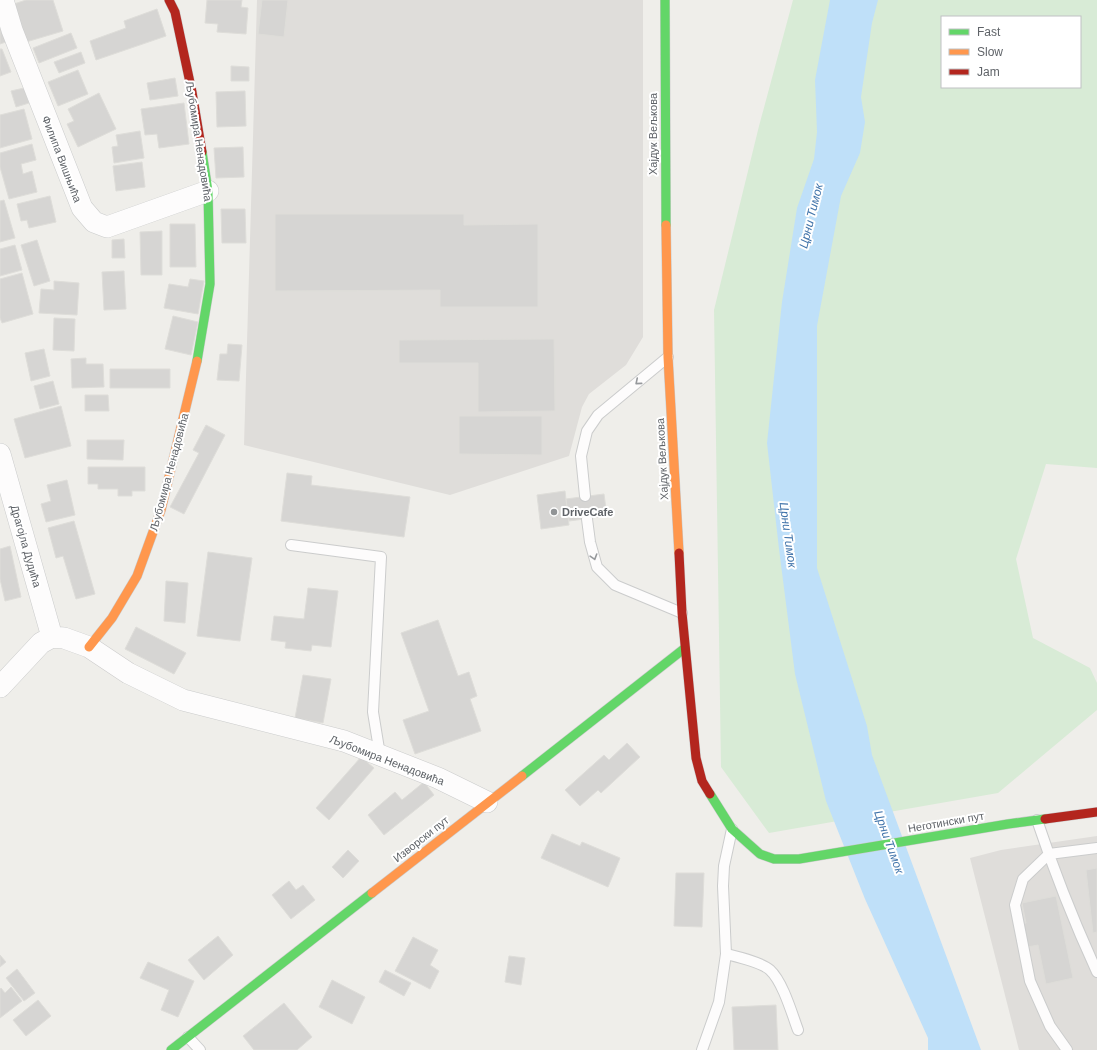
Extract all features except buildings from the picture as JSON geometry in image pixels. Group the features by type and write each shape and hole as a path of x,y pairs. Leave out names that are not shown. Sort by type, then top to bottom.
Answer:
{"street":[{"name":"Филипа Вишњића","path":"3,0 12,30 82,208 94,222 107,227 208,191"},
{"name":"Љубомира Ненадовића","path":"169,0 175,12 192,92 208,191 210,284 199,353 161,510 136,576 112,618 89,646 128,672 183,700 344,741 438,778 487,802"},
{"name":"Хајдук Вељкова","path":"665,0 665,186 668,357 682,613 696,758 702,781 732,829 760,854 774,859 799,859"},
{"name":"Драгојла Дудића","path":"0,454 52,637"},
{"path":"0,687 41,643 52,637 64,638 89,646"},
{"name":"Изворски пут","path":"171,1050 685,648"},
{"name":"Неготински пут","path":"799,859 1008,824 1097,812"}],"lane":[{"path":"586,496 582,456 587,432 598,416 668,357"},
{"path":"588,518 590,542 598,567 615,585 682,613"},
{"path":"291,545 380,557 373,712 380,755"},
{"path":"1037,820 1082,940 1097,972"},
{"path":"702,1050 719,1002 726,954 723,886 724,866 732,829"},
{"path":"1067,1050 1050,1026 1030,981 1015,905 1023,879 1049,854 1097,848"},
{"path":"726,954 752,961 770,970 782,988 798,1030"},
{"path":"188,1037 200,1050"}],"shaded area":[{"path":"257,0 643,0 643,337 626,365 589,394 582,407 569,456 450,495 244,445"},
{"path":"1097,836 1097,1050 1019,1050 970,858 1001,850"}],"green space":[{"path":"793,0 1097,0 1097,468 1046,464 1016,559 1033,638 1090,668 1097,683 1097,710 998,793 769,833 721,767 714,310 759,126"}],"water":[{"name":"Црни Тимок","path":"830,0 878,0 872,23 861,97 865,122 860,153 841,196 817,326 817,568 867,726 872,755 981,1050 928,1050 928,1038 865,899 826,801 795,674 767,443 782,302 797,208 814,159 817,132 815,80"}],"traffic: fast":[{"path":"665,0 666,225"},
{"path":"197,361 210,284 208,191 202,152"},
{"path":"522,776 685,648"},
{"path":"710,794 732,829 760,854 774,859 799,859 1045,819"},
{"path":"171,1050 372,893"}],"traffic: slow":[{"path":"666,225 668,357 679,553"},
{"path":"89,647 112,618 137,576 161,510 197,361"},
{"path":"372,893 522,776"}],"traffic: jam":[{"path":"169,0 175,12 192,92 202,152"},
{"path":"679,553 682,613 696,758 702,781 710,794"},
{"path":"1045,819 1097,812"}],"place":[{"name":"DriveCafe","path":"554,512"}]}
